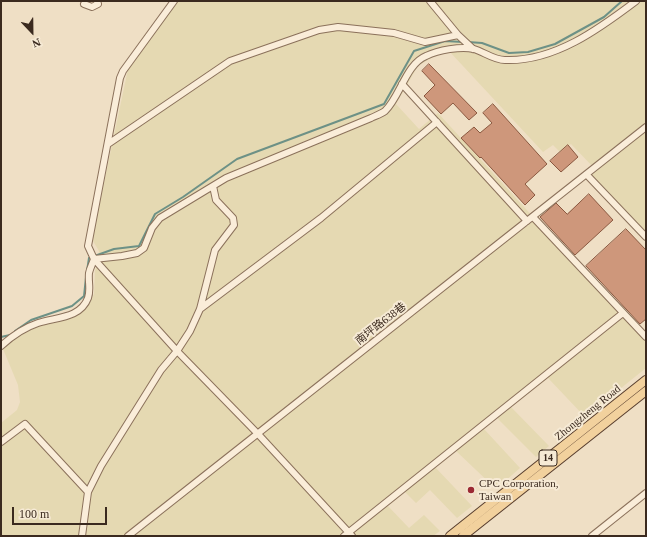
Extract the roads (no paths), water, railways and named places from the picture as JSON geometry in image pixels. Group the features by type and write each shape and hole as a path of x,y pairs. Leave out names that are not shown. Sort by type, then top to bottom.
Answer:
{"main road":[{"name":"Zhongzheng Road","path":"450,536 646,380"},
{"name":"Zhongzheng Road","path":"463,536 646,391"}],"street":[{"path":"84,4 92,7 98,4 98,1"},
{"path":"174,1 123,71 120,78 88,246 94,258 178,351 258,434 349,535 623,313"},
{"path":"430,1 458,35 473,49"},
{"path":"94,258 122,256 137,253 144,248 152,228 160,218 226,178 378,115 384,111 413,66 425,56 454,48 473,49 503,60 542,56 572,43 615,17 636,1"},
{"path":"108,144 230,61 319,30 338,28 394,33 425,42 458,35"},
{"path":"402,84 530,219 646,337"},
{"path":"200,310 321,218 437,122"},
{"name":"南坪路638巷","path":"128,536 646,127"},
{"path":"586,175 646,237"},
{"path":"82,536 88,492 101,466 161,370 178,351 190,331 200,310 215,250 234,225 233,218 216,200 213,186"},
{"path":"1,346 17,333 38,323 67,316 84,306 88,297 89,272 94,258"},
{"path":"1,442 25,424 88,492"},
{"path":"592,536 646,493"}],"waterway":[{"path":"468,42 482,43 509,53 528,52 555,44 604,17 622,1"},
{"path":"87,271 89,258 114,249 139,246 155,214 183,197 237,159 384,104 414,51 445,41 463,42"},
{"path":"15,331 31,320 72,306 84,296 86,277"},
{"path":"1,337 10,335"}],"place":[{"name":"CPC Corporation, Taiwan","path":"471,490"}]}
